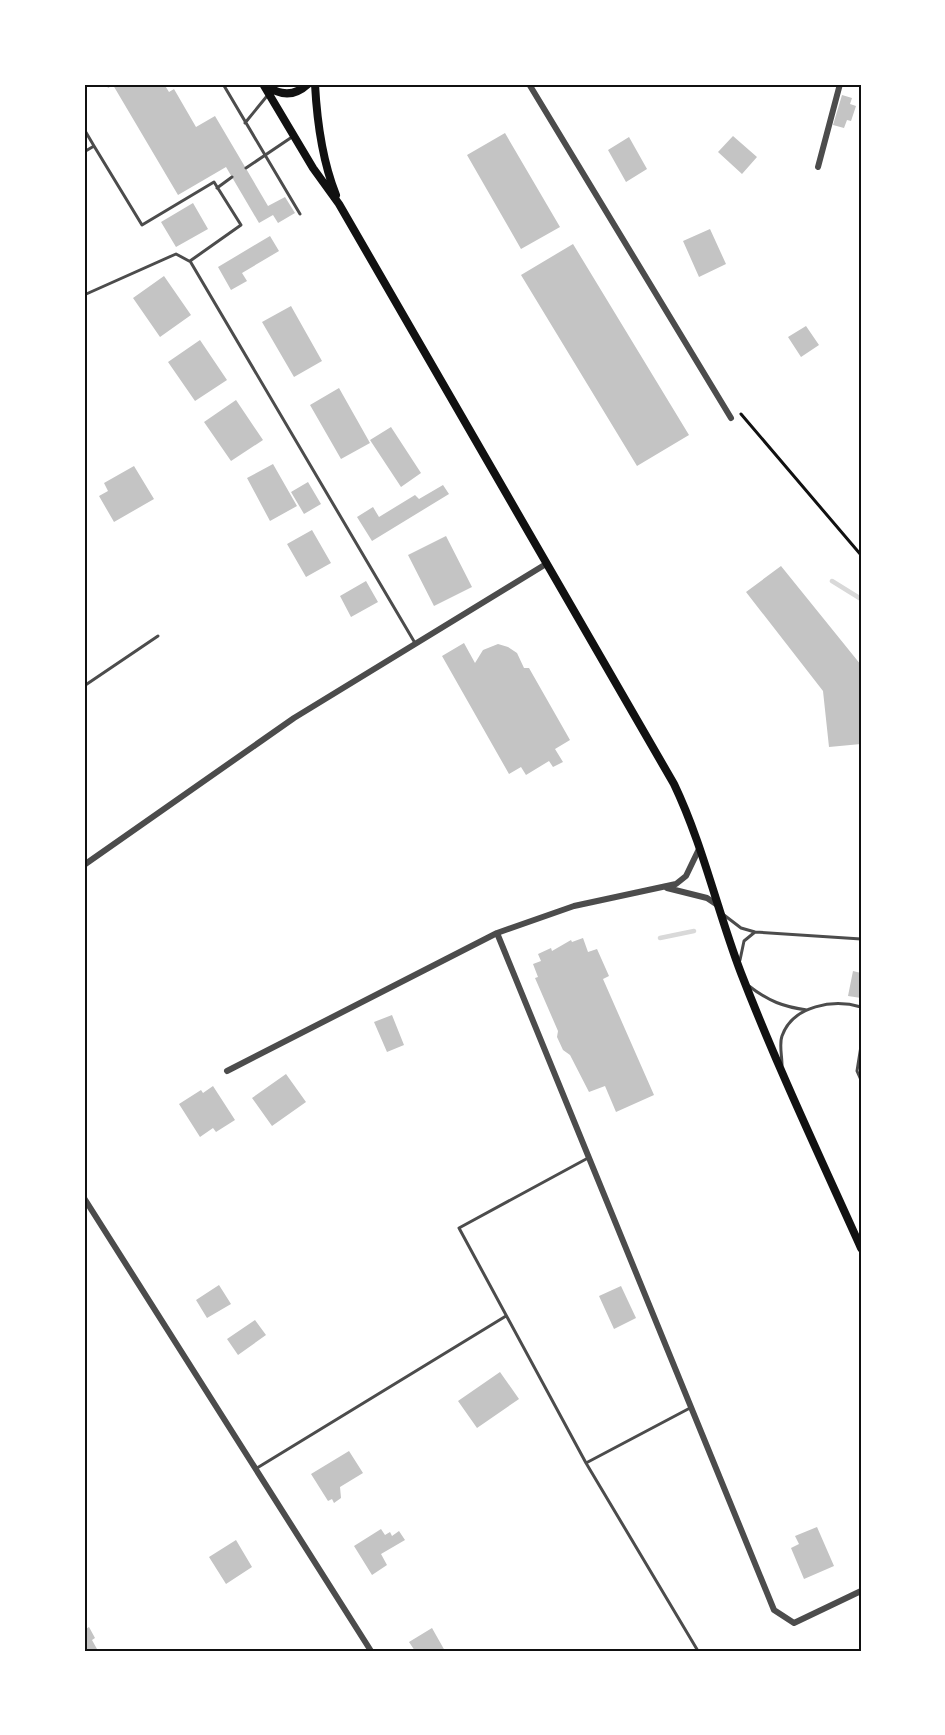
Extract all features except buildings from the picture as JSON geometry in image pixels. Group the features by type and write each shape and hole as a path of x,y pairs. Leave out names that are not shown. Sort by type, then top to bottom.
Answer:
{"main road":[{"path":"264,84 275,92 286,94 297,92 308,84"},
{"path":"264,84 293,136 339,204 674,784 700,845 745,983 861,1248"},
{"path":"315,84 323,151 339,204"}],"street":[{"path":"529,84 731,418"},
{"path":"818,167 840,84"},
{"path":"84,865 270,733 546,564"},
{"path":"227,1071 497,933 574,906 664,887 686,876 700,845"},
{"path":"664,887 707,898 719,909"},
{"path":"497,933 774,1610 794,1623 861,1591"},
{"path":"84,1198 371,1651"}],"lane":[{"path":"223,84 300,214"},
{"path":"245,123 269,94"},
{"path":"84,129 142,225 213,182 241,225 190,261"},
{"path":"246,168 293,136"},
{"path":"84,152 94,146"},
{"path":"217,188 232,177"},
{"path":"84,295 176,254 190,261 416,644"},
{"path":"84,686 158,636"},
{"path":"719,909 741,928 755,932 861,939"},
{"path":"740,969 740,951 744,941 755,932"},
{"path":"745,983 762,996 782,1006 807,1010"},
{"path":"782,1072 781,1038 788,1026 807,1010 824,1004 847,1003 861,1007"},
{"path":"861,1046 857,1071 861,1080"},
{"path":"588,1158 459,1228 586,1463 698,1651"},
{"path":"255,1470 506,1316"},
{"path":"586,1463 690,1408"}],"path":[{"path":"731,418 741,414 861,555"}],"waterway":[{"path":"832,581 861,599"},
{"path":"660,938 694,931"}]}
